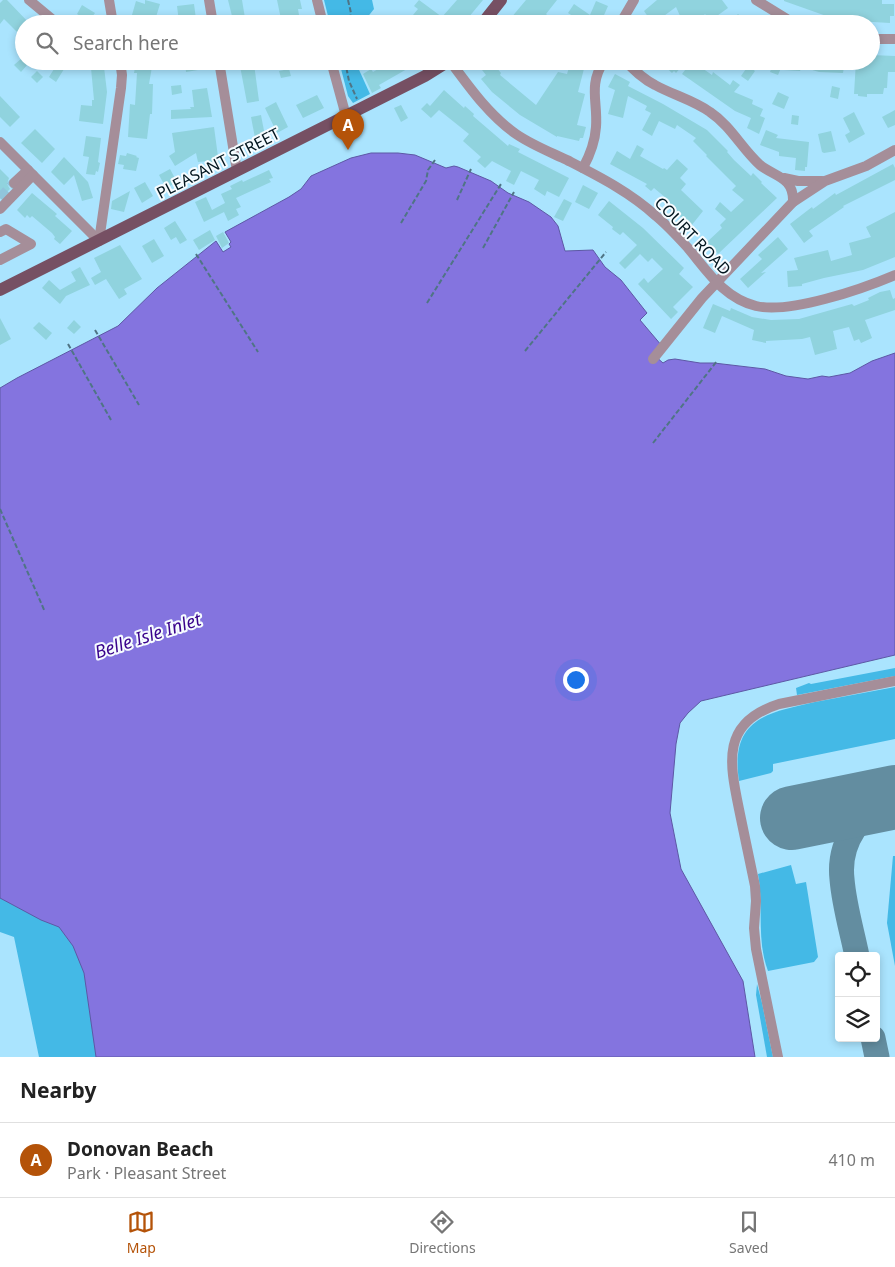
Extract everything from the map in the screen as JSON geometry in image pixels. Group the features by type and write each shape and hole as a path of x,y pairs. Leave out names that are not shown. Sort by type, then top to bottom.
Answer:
{"main road":[{"path":"489,15 501,0"},
{"name":"PLEASANT STREET","path":"1,288 99,241 435,70"}],"street":[{"path":"29,0 47,15"},
{"path":"109,0 112,15"},
{"path":"209,0 212,15"},
{"path":"317,0 321,15"},
{"path":"625,15 634,0"},
{"path":"756,0 780,15"},
{"path":"880,39 895,38"},
{"path":"99,241 121,88 121,70"},
{"path":"220,70 237,171"},
{"path":"334,70 346,116"},
{"name":"COURT ROAD","path":"457,70 478,98 509,128 529,142 617,187 652,212 681,241 717,283 729,294 742,301 776,308 840,294 895,275"},
{"path":"583,168 595,137 594,84 600,70"},
{"path":"635,70 649,82 692,101 713,113 728,127 758,162 768,170 784,178 798,181 826,181"},
{"path":"0,142 99,241"},
{"path":"652,359 693,309 794,202 826,181 866,166 895,150"},
{"path":"14,184 30,172"},
{"path":"0,209 30,172"},
{"path":"784,178 792,190 794,202"},
{"path":"0,232 6,229 32,244 0,260"},
{"path":"778,1057 756,950 754,928 755,886 731,767 735,739 748,720 766,708 895,681"}],"path":[{"path":"348,0 351,15"},
{"path":"347,70 357,100"},
{"path":"401,223 426,181 428,170 434,160"},
{"path":"457,200 470,169"},
{"path":"427,303 501,184"},
{"path":"483,248 514,192"},
{"path":"526,352 606,252"},
{"path":"196,254 258,352"},
{"path":"95,330 139,405"},
{"path":"68,344 111,420"},
{"path":"653,443 717,361"},
{"path":"0,509 45,612"}],"shaded area":[{"path":"324,0 372,0 374,9 369,15 328,15"},
{"path":"341,70 359,70 370,94 353,103 348,96"},
{"path":"895,668 895,676 797,695 796,688 809,683"},
{"path":"895,687 895,739 773,764 773,771 771,773 739,781 738,760 740,744 746,732 755,722 767,715 797,706"},
{"path":"893,856 895,856 895,966 887,923"},
{"path":"0,861 61,890 126,1057 39,1057 14,937 0,932"},
{"path":"791,865 796,884 806,882 818,957 814,962 768,971 762,947 758,874"},
{"path":"757,984 773,1057 767,1057 756,995"}],"water":[{"name":"Belle Isle Inlet","path":"371,153 415,155 446,168 458,167 491,181 508,193 529,202 551,217 558,226 565,251 593,250 605,267 621,280 647,313 640,320 662,346 654,355 663,363 675,359 714,363 765,369 786,376 808,379 850,373 872,361 895,353 895,655 701,701 680,723 676,744 670,813 681,869 743,981 755,1057 96,1057 84,973 73,946 59,927 41,920 0,898 0,388 118,326 157,288 216,241 223,252 231,247 229,244 231,242 225,232 289,197 301,189 311,176 351,158"}],"building":[{"path":"3,0 7,0 21,15 15,15 15,30 4,19 0,24 0,3"},
{"path":"145,0 160,4 157,15 132,15 136,1 145,4"},
{"path":"228,0 242,0 244,15 232,15"},
{"path":"277,0 300,0 302,9 298,9 299,15 280,15"},
{"path":"419,0 439,15 413,15 418,9 414,6"},
{"path":"457,0 483,0 470,15 444,15"},
{"path":"526,0 557,0 547,15 514,15"},
{"path":"657,0 722,0 728,8 718,15 680,15 676,7 665,15 647,15 644,11"},
{"path":"882,0 882,4 894,4 894,16 890,16 890,23 880,22 880,15 824,15 784,1"},
{"path":"596,1 608,6 604,15 590,15"},
{"path":"194,4 195,15 178,15 177,6"},
{"path":"574,4 590,15 571,15 568,13"},
{"path":"82,5 95,13 94,15 77,14"},
{"path":"880,55 895,56 895,72 888,72 887,88 884,88 883,94 867,94 867,97 854,94 855,70 880,70"},
{"path":"53,70 63,70 56,82 49,77"},
{"path":"91,70 104,70 107,92 103,124 79,121 81,105 92,106 92,100 94,100"},
{"path":"134,70 151,70 149,84 153,84 152,114 150,114 147,139 128,137 130,104 135,105 137,73 134,73"},
{"path":"241,70 255,70 259,101 247,103"},
{"path":"289,70 291,76 281,78 279,71"},
{"path":"369,70 373,72 376,70 405,70 379,85 381,88 372,93 363,74"},
{"path":"482,70 498,70 501,73 500,75 536,105 558,72 567,74 568,70 584,70 578,92 585,94 577,125 586,127 583,138 580,138 579,141 557,137 520,115 492,92 481,79 486,75"},
{"path":"669,70 679,70 676,73 674,71 672,73"},
{"path":"685,70 705,70 712,75 713,72 730,85 733,80 740,85 734,92 753,100 752,104 763,109 760,116 765,118 759,134 747,128 751,118 735,111 682,74"},
{"path":"745,70 755,71 748,81 741,76"},
{"path":"771,70 780,70 778,75 770,72"},
{"path":"812,70 844,70 843,73"},
{"path":"37,71 43,77 37,83 31,77"},
{"path":"615,74 630,82 628,86 707,130 728,151 734,160 751,176 753,173 777,198 718,254 707,242 722,228 720,225 726,219 715,209 720,202 731,212 744,200 732,190 736,186 693,141 696,138 677,125 675,129 659,121 652,136 642,130 651,113 645,110 647,106 628,96 623,118 608,114 615,90 608,87"},
{"path":"181,85 182,93 172,95 171,86"},
{"path":"832,86 840,88 838,99 830,97"},
{"path":"207,88 212,117 171,119 171,110 191,109 190,107 194,107 192,90"},
{"path":"444,90 464,108 465,106 474,114 473,116 508,146 509,144 520,149 518,152 569,178 559,197 547,191 545,196 534,189 539,180 521,171 514,185 506,181 511,171 492,161 485,168 477,161 481,157 463,141 469,134 439,110 431,118 421,109 427,103 430,106"},
{"path":"778,92 789,97 784,109 772,104"},
{"path":"317,95 324,108 303,118 296,105"},
{"path":"0,96 20,117 10,127 0,117"},
{"path":"276,102 288,127 277,133 265,108"},
{"path":"401,105 408,118 401,122 394,108"},
{"path":"895,110 895,125 888,128 882,117"},
{"path":"854,112 865,134 849,143 845,135 850,132 843,118"},
{"path":"261,115 265,136 255,138 251,117"},
{"path":"792,115 799,116 798,125 791,124"},
{"path":"214,127 219,164 211,165 210,161 198,162 196,153 175,166 169,156 175,152 172,133"},
{"path":"35,129 55,149 42,163 21,143"},
{"path":"766,130 778,135 776,138 809,142 805,171 795,170 796,158 779,156 779,152 760,145"},
{"path":"831,131 836,151 824,153 822,152 818,134"},
{"path":"86,136 101,138 98,162 100,163 98,172 96,171 95,175 86,174 89,157 83,156"},
{"path":"637,145 644,149 640,156 663,169 667,170 677,159 688,169 680,178 686,184 681,190 703,211 691,226 665,205 667,203 664,200 666,198 654,188 651,191 645,186 647,184 610,164 617,151 630,159"},
{"path":"127,153 139,158 136,171 123,169 124,165 118,164 120,155 126,156"},
{"path":"64,157 88,182 93,198 82,201 74,175 64,185 51,172"},
{"path":"893,164 895,180 843,206 809,231 813,236 804,243 790,224 812,207 813,209 835,193 836,195"},
{"path":"0,169 9,178 7,184 10,189 0,199"},
{"path":"170,169 177,182 166,188 159,175"},
{"path":"269,170 273,178 269,179 271,182 236,198 241,207 236,209 239,215 228,221 224,212 204,222 195,202 206,197 212,210 225,203 221,194 232,189 230,186"},
{"path":"145,182 153,196 142,203 134,188"},
{"path":"583,185 598,193 589,209 575,202"},
{"path":"130,191 124,212 111,209 112,201"},
{"path":"32,193 57,214 55,216 72,231 60,244 54,239 55,237 52,233 32,216 30,218 27,215 25,218 17,210"},
{"path":"564,199 572,203 563,221 554,217"},
{"path":"609,201 643,228 684,268 679,274 693,287 673,307 678,312 671,319 638,284 644,278 648,283 663,269 652,258 648,262 640,254 625,269 619,263 637,245 623,232 620,235 612,229 613,227 598,215"},
{"path":"895,212 895,257 863,270 824,278 802,284 802,286 788,287 787,271 798,270 794,258 828,250 831,261 852,255 849,243 871,237 866,227"},
{"path":"175,221 187,240 180,244 176,237 171,240 164,228"},
{"path":"210,230 215,240 199,250 193,240"},
{"path":"223,232 229,243 222,248 216,236"},
{"path":"778,237 788,249 761,273 766,272 748,288 740,279 762,259 758,255"},
{"path":"154,239 164,256 152,263 142,246"},
{"path":"120,245 142,279 124,289 127,294 119,299 106,279 95,285 91,278 101,272 94,258"},
{"path":"80,267 90,285 66,296 60,304 42,288 49,280 60,290 76,281 71,272"},
{"path":"890,290 893,299 895,298 895,310 865,320 872,338 861,343 859,339 854,341 849,327 833,331 837,349 815,355 810,337 766,341 766,343 752,340 754,330 722,316 715,333 703,328 713,304 730,311 731,308 752,317 771,320 799,319 852,304 854,306 869,300 868,298 880,292"},
{"path":"0,318 11,339 0,345"},
{"path":"74,320 81,327 74,334 67,328"},
{"path":"39,322 52,333 46,340 33,328"}],"taxiway":[{"path":"856,952 843,889 842,866 844,853 854,829 862,819 871,811 895,799"},
{"path":"874,1042 877,1057"}],"runway":[{"path":"792,818 895,797"}],"tunnel":[{"path":"0,198 14,183"}],"place":[{"name":"Donovan Beach","path":"348,150"}]}
